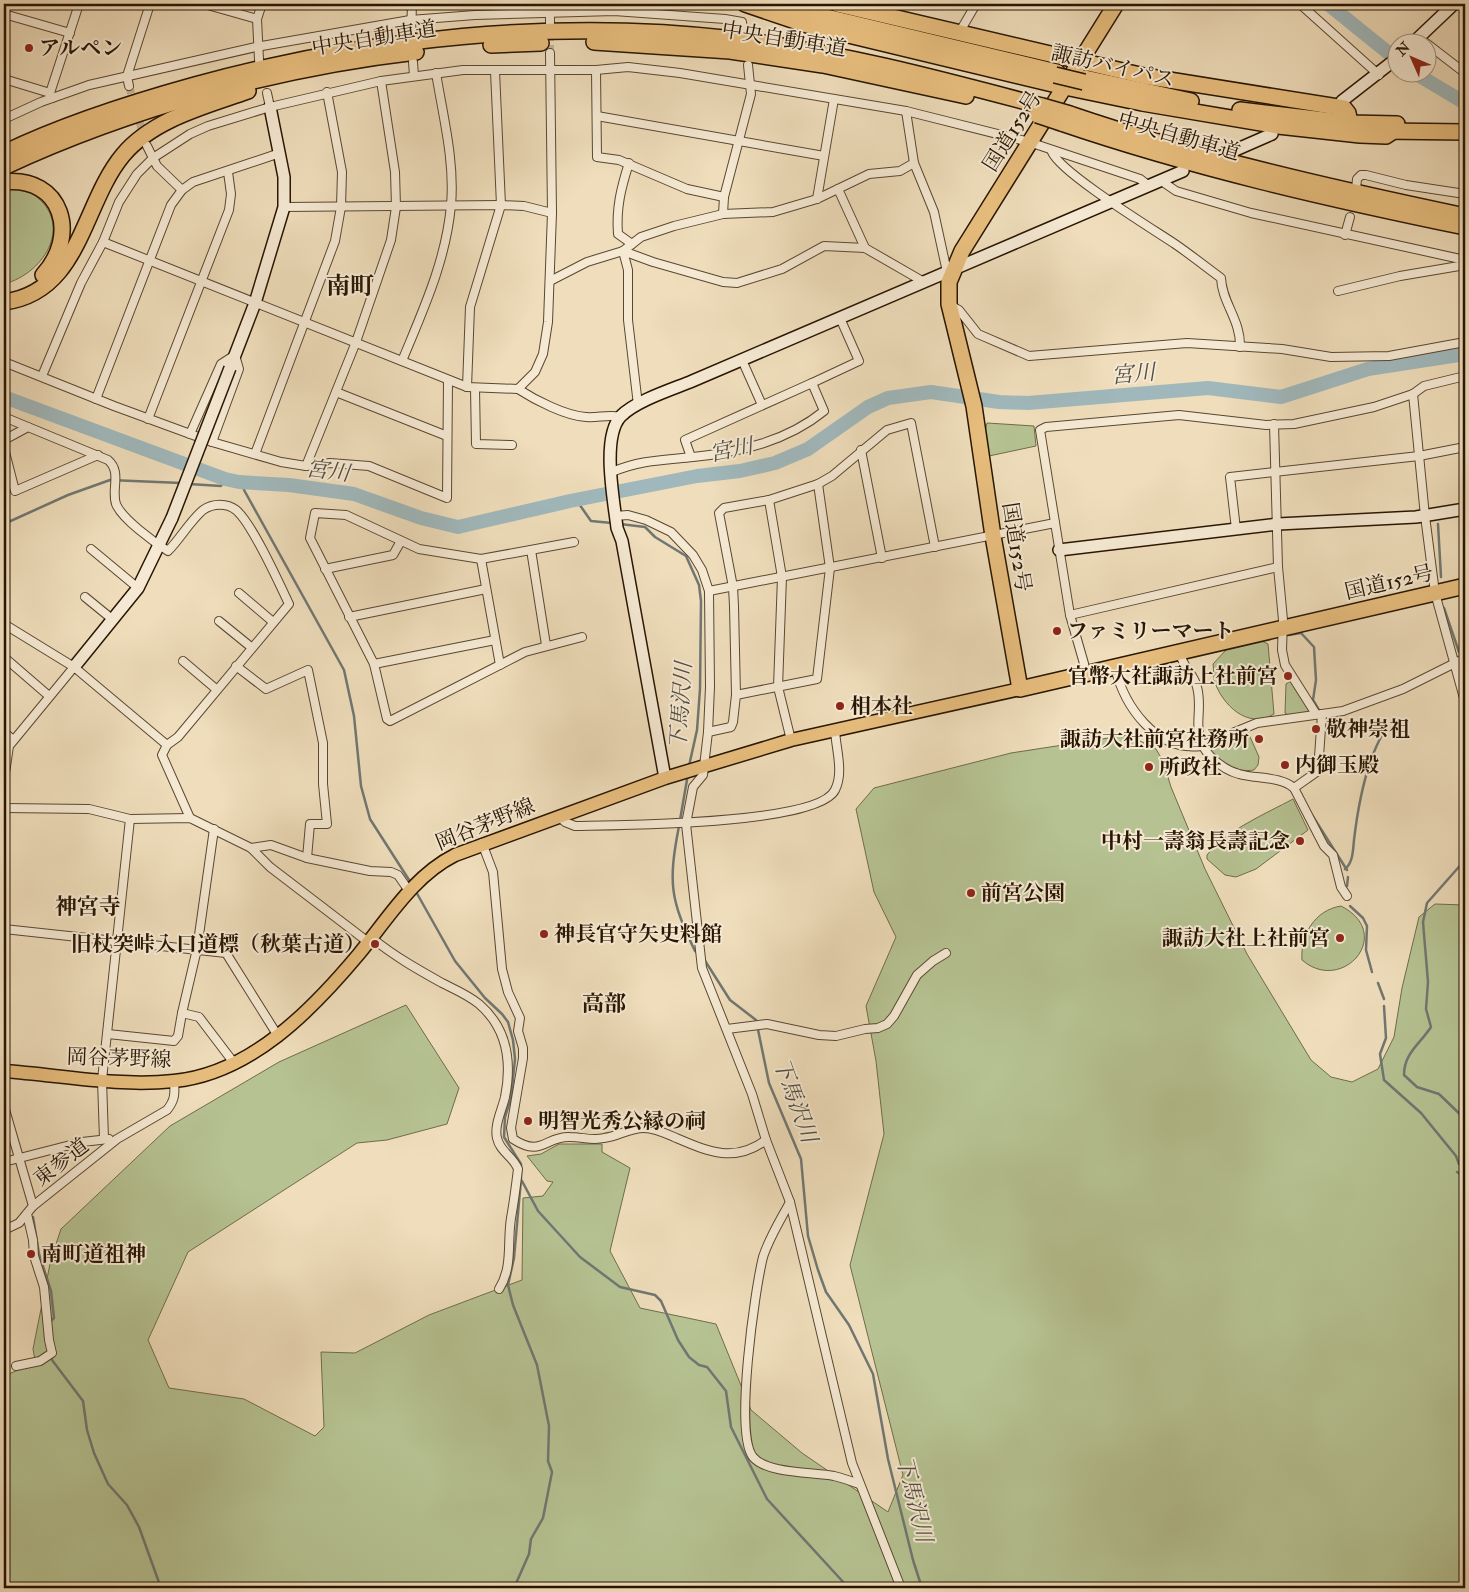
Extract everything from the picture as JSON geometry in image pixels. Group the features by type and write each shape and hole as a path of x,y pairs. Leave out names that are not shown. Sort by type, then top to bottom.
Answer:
{"highway":[{"path":"745,4 807,25 1065,87 1142,103 1278,126 1386,136 1392,132"},
{"name":"諏訪バイパス","path":"758,4 1056,74 1231,108 1350,123 1465,132"},
{"name":"諏訪バイパス","path":"771,4 1056,74"},
{"path":"843,4 1144,76 1344,108 1348,113 1350,123"},
{"name":"国道152号","path":"1116,4 950,271 949,304 974,406 993,536 1020,689 1465,586"},
{"name":"中央自動車道","path":"4,153 73,125 160,94 278,64 378,46 520,33 672,34 775,45 872,63 1065,118 1237,164 1336,189 1465,216"},
{"name":"中央自動車道","path":"4,167 114,122 174,102 278,76 385,56 449,48 521,43 589,42 730,51 870,74 1040,111"},
{"path":"4,302 28,295 44,287 61,271 79,240 112,170 124,154 150,131 185,114 251,90 385,56"},
{"name":"諏訪バイパス","path":"1084,80 1200,108 1392,132 1465,124"},
{"name":"中央自動車道","path":"1065,118 1242,177 1328,198 1465,227"},
{"path":"4,146 49,128 73,125"},
{"path":"4,182 32,183 44,190 60,214 62,230 60,246 54,263 41,277 20,289 4,292"}],"main road":[{"name":"岡谷茅野線","path":"4,1071 102,1080 174,1081 203,1076 234,1063 278,1036 348,967 412,888 447,859 482,843 693,769 791,740 1020,689"}],"street":[{"path":"51,95 79,4"},
{"path":"128,86 127,76 150,4"},
{"path":"204,4 257,19"},
{"path":"259,60 256,47 257,19 262,4"},
{"path":"411,36 412,4"},
{"path":"550,4 550,26"},
{"path":"959,33 976,4"},
{"path":"1300,4 1380,73"},
{"path":"1429,32 1454,4"},
{"path":"4,119 51,95 89,85 256,47 410,20 475,14 614,11 725,18 742,22 743,32"},
{"path":"4,14 70,33"},
{"path":"1436,52 1465,73"},
{"path":"518,389 535,372 543,354 548,322 552,213 550,53"},
{"path":"413,62 414,76"},
{"path":"724,214 724,197 751,94 748,65"},
{"path":"42,376 81,283 103,242 119,202 137,174 153,158 190,134 270,107 327,92 381,81 463,70 550,71 628,67 751,84 906,111 1029,142 1052,152 1140,179 1149,186"},
{"path":"1342,101 1386,68"},
{"path":"596,70 597,157 629,164 687,189 724,197"},
{"path":"495,71 501,205 470,308 471,388 476,444 512,445"},
{"path":"402,361 435,281 444,248 451,205 450,163 436,73"},
{"path":"4,79 51,95"},
{"path":"306,466 356,342 391,240 396,207 395,172 381,81"},
{"path":"255,454 306,323 335,241 341,207 342,172 327,92"},
{"path":"4,780 7,755 13,740 138,588 172,518 255,303 284,207 284,177 267,93"},
{"path":"817,200 834,99"},
{"path":"906,111 914,163 934,212 950,271"},
{"path":"598,116 824,156"},
{"path":"1224,155 1272,134"},
{"path":"147,146 157,166 182,190"},
{"path":"1052,152 1055,159 1221,278 1222,289 1241,333 1240,347"},
{"path":"96,399 171,205 182,190 193,182 228,172 280,153"},
{"path":"550,281 587,262 623,251 640,237 674,226 724,214 773,212 817,200 869,174 900,171 914,163"},
{"path":"629,164 620,190 616,210 618,234 632,244"},
{"path":"665,778 622,540 616,519 610,445 621,416 638,405 1183,171"},
{"path":"148,419 229,210 231,194 228,172"},
{"path":"1356,189 1358,179 1361,175 1366,175 1406,185 1465,194"},
{"path":"1160,180 1176,191 1251,213 1465,260"},
{"path":"838,189 865,248"},
{"path":"284,207 501,205 524,206 552,213"},
{"path":"1345,235 1350,217"},
{"path":"103,242 471,388 518,389 538,400 582,416 608,414 621,416"},
{"path":"623,251 653,262 722,282 737,283 782,269 824,246 865,248 924,282"},
{"path":"623,251 628,270 628,320 638,405"},
{"path":"1338,292 1400,276 1465,265"},
{"path":"949,304 958,310 978,334 1029,356 1187,343 1282,349 1331,357 1389,356 1465,342"},
{"path":"690,457 684,440 859,361 840,318"},
{"path":"190,434 221,364 235,355"},
{"path":"212,442 239,369 235,355"},
{"path":"742,360 762,405"},
{"path":"4,362 148,419 212,442 306,466 330,463 369,466 447,498 448,380"},
{"path":"1087,674 1070,615 1040,430 1180,415 1274,424 1294,424 1374,407 1413,394 1424,386 1465,376"},
{"path":"612,475 632,463 690,457 752,447 795,432 806,426 824,411 812,383"},
{"path":"336,392 447,436"},
{"path":"1413,394 1435,593 1465,702"},
{"path":"4,418 98,454 113,464 116,474 114,488 116,503 122,514 168,551 204,510 228,505 237,511 272,568 289,604 251,647 178,737 167,744 162,755 190,818"},
{"path":"708,732 730,727 733,722 736,695 733,587 719,513 724,508 769,500 818,484 832,476 887,430 911,423 935,547"},
{"path":"1274,424 1278,567 1285,665 1319,714 1318,771 1294,788"},
{"path":"4,440 28,427"},
{"path":"4,448 15,491 98,454"},
{"path":"1236,529 1230,477 1419,456 1465,448"},
{"path":"861,450 882,558"},
{"path":"736,695 818,680 830,568 818,484"},
{"path":"769,500 782,577 778,687 791,740"},
{"path":"1059,550 1278,524 1425,516 1465,509"},
{"path":"574,542 481,560 419,548 346,515 315,513 310,538 374,664 386,719 390,721 525,652 582,637"},
{"path":"616,519 628,515 646,520 671,532 693,555 702,570 709,591 710,677 708,732 693,769 703,775 693,786 681,824 700,955 790,1202 859,1484 901,1588"},
{"path":"709,591 1055,523"},
{"path":"325,569 393,555 401,541"},
{"path":"90,549 138,588"},
{"path":"531,550 546,645"},
{"path":"481,560 500,665"},
{"path":"1070,615 1278,567"},
{"path":"349,617 486,589"},
{"path":"239,593 274,622"},
{"path":"85,597 112,619"},
{"path":"219,621 251,647"},
{"path":"4,624 74,667 167,744"},
{"path":"374,664 495,640"},
{"path":"1180,653 1197,685 1198,730 1201,746 1226,769 1239,774 1287,782 1294,788 1324,846 1332,855 1341,887 1347,896"},
{"path":"5,658 49,696"},
{"path":"1115,667 1121,687 1142,723 1165,740 1176,745 1201,746 1257,723 1343,711 1386,696 1465,658"},
{"path":"183,661 216,690"},
{"path":"236,666 266,689 308,670 323,743 323,784 327,824 310,824 307,858"},
{"path":"558,816 565,822 575,826 681,824 753,817 824,801 835,790 841,768 836,756 835,730"},
{"path":"4,732 13,740"},
{"path":"4,808 88,809 130,819 190,818 251,848 270,867 370,940 478,1004 511,1033 523,1048 507,1143 518,1168 511,1219 507,1272 499,1290"},
{"path":"104,1139 102,1080 130,819"},
{"path":"108,1034 174,1041 178,1036 197,950 214,829"},
{"path":"482,843 493,872 502,969 508,992 520,1018 511,1033 507,1050 505,1096 496,1137 507,1143 534,1147 543,1146 554,1140 569,1136 592,1140 606,1138 624,1130 648,1128 727,1155 755,1148 766,1140"},
{"path":"251,848 271,845 307,858 370,871 391,872 398,875 412,888"},
{"path":"4,929 226,953 278,1036"},
{"path":"727,1029 757,1026 836,1036 878,1028 887,1024 894,1016 917,975 933,961 946,954"},
{"path":"182,1013 199,1017 234,1063"},
{"name":"東参道","path":"4,1230 18,1223 33,1206 117,1139 167,1110 173,1103 175,1096 174,1081"},
{"path":"4,1106 21,1158 33,1206"},
{"path":"4,1162 104,1139 117,1139"},
{"path":"790,1202 764,1256 760,1277 744,1399 748,1446 753,1457 770,1468 835,1476 859,1484"},
{"path":"16,1366 40,1361 52,1353 44,1286 34,1256 33,1240 27,1214"}],"green space":[{"path":"4,184 27,190 44,204 51,217 53,231 50,245 43,258 19,278 4,284"},
{"path":"987,423 1034,426 1036,446 989,456 985,431"},
{"path":"1262,641 1268,644 1274,714 1255,719 1237,712 1223,698 1214,680 1213,664 1226,650"},
{"path":"1292,680 1311,711 1288,715 1285,713 1286,684"},
{"path":"1247,730 1259,757 1258,765 1254,770 1239,770 1227,765 1206,746"},
{"path":"1128,735 1156,749 1163,761 1171,787 1205,869 1247,954 1311,1060 1331,1077 1352,1082 1378,1069 1394,1037 1402,988 1419,917 1435,904 1465,905 1465,1588 4,1588 4,1376 23,1368 36,1366 33,1349 51,1259 61,1229 170,1126 279,1062 406,1005 459,1088 447,1124 387,1140 357,1143 188,1252 148,1340 169,1388 244,1399 315,1436 324,1427 321,1352 355,1353 429,1315 522,1280 523,1198 543,1196 553,1182 547,1181 527,1156 541,1154 559,1144 602,1144 602,1152 630,1168 610,1251 640,1308 716,1324 751,1410 802,1453 888,1512 903,1475 850,1265 884,1134 876,1061 866,1006 896,937 874,892 856,809 874,788 1011,753"},
{"path":"1293,799 1308,830 1256,869 1236,877 1225,875 1207,859 1207,855 1215,846 1235,830"},
{"path":"1341,906 1357,918 1364,931 1363,945 1357,957 1346,966 1333,970 1317,969 1302,960 1302,951 1307,933 1317,918 1332,908"}],"waterway":[{"path":"1328,4 1386,51"},
{"path":"1430,82 1465,103"},
{"name":"宮川","path":"4,397 225,479 354,494 421,518 458,527 570,501 775,463 808,449 868,407 888,398 931,392 999,402 1028,403 1208,388 1281,397 1368,369 1465,354"},
{"path":"189,484 221,486 225,479"},
{"path":"4,524 68,495 110,480 181,483"},
{"path":"245,483 244,490 344,670 354,716 361,786 370,819 411,883"},
{"name":"下馬沢川","path":"577,501 591,521 612,523"},
{"name":"下馬沢川","path":"620,524 645,527 655,537 686,556 699,585 701,601 700,689 697,730 689,766"},
{"path":"1438,524 1441,577"},
{"path":"1444,608 1459,652"},
{"path":"1289,635 1301,633 1314,647 1316,680 1313,700 1319,710"},
{"path":"1461,670 1464,679"},
{"path":"1345,869 1350,863 1352,856 1363,786 1371,760 1382,735"},
{"name":"下馬沢川","path":"680,820 688,774"},
{"path":"1310,781 1320,774"},
{"path":"1312,815 1347,870"},
{"name":"下馬沢川","path":"679,826 673,862 676,904 680,918 695,951 698,953"},
{"path":"1465,860 1427,903 1423,922 1428,982 1426,1009 1431,1027 1413,1049 1407,1061 1404,1075 1417,1087 1439,1094 1465,1119"},
{"path":"1347,886 1348,877"},
{"path":"415,890 455,961 485,998 508,1022 513,1040 515,1059 511,1098 505,1117 504,1137 521,1164 521,1180 514,1258 508,1285 513,1305 537,1365 549,1426 548,1461 552,1472 543,1518 531,1539 529,1554 514,1588"},
{"path":"1350,906 1363,918 1367,926 1366,950 1372,972"},
{"name":"下馬沢川","path":"702,956 730,1000 756,1020 769,1083 801,1159 808,1236 818,1270 826,1292 849,1325 873,1374 888,1459 913,1560 922,1588"},
{"path":"1378,983 1384,999"},
{"path":"1384,1006 1386,1038 1380,1054 1384,1080 1421,1113 1456,1156 1459,1164"},
{"path":"1457,1172 1465,1177"},
{"path":"522,1181 538,1211 580,1257 620,1287 655,1295 661,1301 678,1340 689,1357 699,1365 707,1367 726,1391 731,1427 767,1499 845,1584 846,1588"},
{"path":"33,1217 39,1254 51,1291 54,1318 49,1323"},
{"path":"47,1345 52,1360 83,1401 87,1430 94,1453 108,1484 127,1505 139,1527 161,1588"}],"tunnel":[{"path":"550,30 550,53"},
{"path":"129,86 144,137"}],"place":[{"name":"アルペン","path":"29,48"},
{"name":"ファミリーマート","path":"1057,631"},
{"name":"官幣大社諏訪上社前宮","path":"1288,676"},
{"name":"相本社","path":"840,706"},
{"name":"敬神崇祖","path":"1316,729"},
{"name":"諏訪大社前宮社務所","path":"1259,739"},
{"name":"内御玉殿","path":"1285,765"},
{"name":"所政社","path":"1149,767"},
{"name":"中村一壽翁長壽記念","path":"1300,841"},
{"name":"前宮公園","path":"971,893"},
{"name":"神長官守矢史料館","path":"544,934"},
{"name":"諏訪大社上社前宮","path":"1340,938"},
{"name":"旧杖突峠入口道標（秋葉古道）","path":"375,944"},
{"name":"明智光秀公縁の祠","path":"528,1121"},
{"name":"南町道祖神","path":"31,1254"}],"district":[{"name":"南町","path":"350,286"},
{"name":"神宮寺","path":"88,906"},
{"name":"高部","path":"604,1003"}]}
